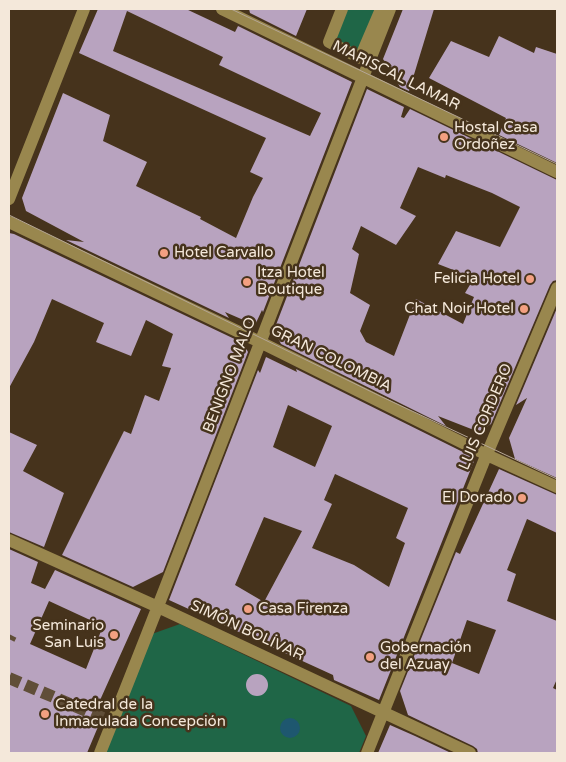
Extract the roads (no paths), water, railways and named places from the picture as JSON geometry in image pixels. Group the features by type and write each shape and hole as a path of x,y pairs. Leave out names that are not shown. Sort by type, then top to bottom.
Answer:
{"street":[{"path":"9,199 84,9"},
{"name":"MARISCAL LAMAR","path":"222,9 557,172"},
{"path":"342,9 329,42 360,58 381,9"},
{"name":"BENIGNO MALO","path":"100,753 390,9"},
{"name":"GRAN COLOMBIA","path":"9,222 260,342 487,455 557,487"},
{"name":"LUIS CORDERO","path":"367,753 487,455 557,288"},
{"name":"SIMÓN BOLÍVAR","path":"9,540 158,607 470,753"}],"water":[{"path":"290,718 297,721 300,728 297,735 290,738 283,735 280,728 283,721"}],"tunnel":[{"path":"9,639 11,635"},
{"path":"9,678 112,722"}],"tram line":[{"path":"231,9 557,164"},
{"path":"9,215 380,396 557,479"}],"place":[{"name":"Hostal Casa Ordoñez","path":"444,137"},
{"name":"Hotel Carvallo","path":"164,253"},
{"name":"Felicia Hotel","path":"530,279"},
{"name":"Itza Hotel Boutique","path":"247,282"},
{"name":"Chat Noir Hotel","path":"524,309"},
{"name":"El Dorado","path":"522,498"},
{"name":"Casa Firenza","path":"248,609"},
{"name":"Seminario San Luis","path":"114,635"},
{"name":"Gobernación del Azuay","path":"370,657"},
{"name":"Catedral de la Inmaculada Concepción","path":"45,714"}]}
